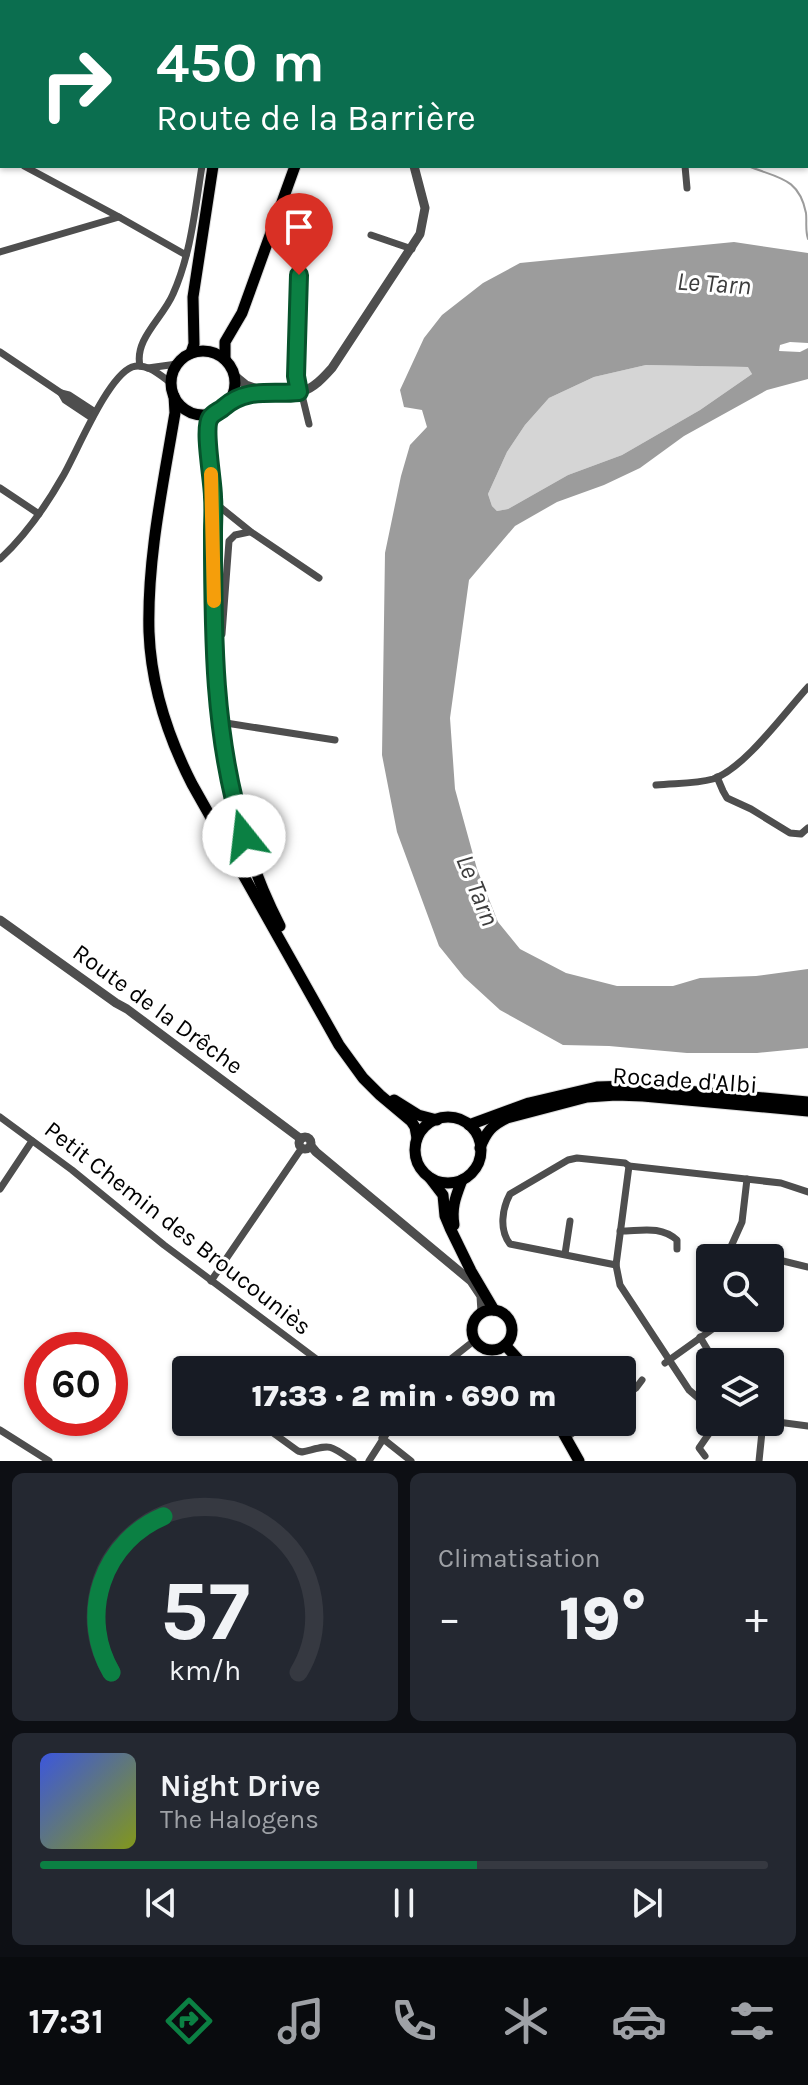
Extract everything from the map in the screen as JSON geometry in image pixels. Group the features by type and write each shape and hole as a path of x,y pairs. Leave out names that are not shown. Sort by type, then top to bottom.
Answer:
{"main road":[{"path":"191,353 194,344 193,297 213,168"},
{"path":"225,359 225,342 242,313 294,168"},
{"path":"174,396 191,413 214,413 230,401 235,389 235,376 225,359 203,351 191,353 177,364 171,383 175,413 152,565 149,633 155,679 173,743 339,1045 363,1078 415,1127 418,1164 443,1195 445,1216 488,1311"},
{"path":"214,413 208,424 213,495 216,666 223,748 246,841 284,934 365,1073 399,1103 418,1115 437,1120"},
{"path":"209,442 220,507 226,723 245,820 284,934"},
{"name":"Rocade d'Albi","path":"469,1125 529,1103 606,1086 808,1102"},
{"name":"Rocade d'Albi","path":"480,1148 485,1135 496,1123 587,1097 643,1096 808,1111"},
{"path":"417,1138 429,1124 452,1118 469,1125 475,1132 480,1148 476,1167 462,1180 453,1202 456,1241"},
{"path":"429,1178 445,1183 462,1180"},
{"path":"488,1311 506,1315 510,1320 512,1333 505,1345 496,1349 487,1349 475,1340 472,1327 474,1321 488,1311"},
{"path":"505,1345 515,1356"},
{"path":"566,1438 579,1461"}],"street":[{"path":"28,168 186,255"},
{"path":"171,383 144,367 140,347 173,294 190,242 202,168"},
{"path":"230,401 244,394 300,392 321,380 332,368 420,234 425,208 415,168"},
{"path":"685,168 687,188"},
{"path":"0,252 119,217"},
{"path":"371,235 412,249"},
{"path":"299,250 296,376 309,424"},
{"path":"0,352 61,393 69,395 94,415"},
{"path":"0,559 39,514 64,475 94,415 120,376 129,368 177,364"},
{"path":"235,376 246,385 266,393"},
{"path":"0,488 39,514"},
{"path":"220,507 319,578"},
{"path":"222,634 233,518"},
{"path":"229,541 235,535 251,532"},
{"path":"656,785 717,777 735,766 808,687"},
{"path":"226,723 335,740"},
{"path":"717,777 727,798 794,835 808,828"},
{"name":"Route de la Drêche","path":"0,920 127,1009 316,1152 471,1281 488,1311"},
{"name":"Petit Chemin des Broucouniès","path":"0,1117 312,1356"},
{"path":"0,1189 32,1141"},
{"path":"211,1281 289,1166 301,1142"},
{"path":"616,1265 510,1244 502,1231 505,1202 510,1194 573,1158 781,1183 808,1192"},
{"path":"629,1166 617,1274 623,1291 667,1361 696,1396"},
{"path":"732,1244 740,1227 747,1179"},
{"path":"565,1254 570,1221"},
{"path":"620,1231 660,1230 677,1240 677,1249"},
{"path":"438,1254 456,1241"},
{"path":"784,1261 808,1267"},
{"path":"667,1361 707,1332"},
{"path":"700,1337 707,1348"},
{"path":"455,1356 475,1340"},
{"path":"636,1388 642,1380"},
{"path":"784,1423 808,1426"},
{"path":"0,1430 49,1461"},
{"path":"277,1436 298,1451 327,1446 353,1461"},
{"path":"705,1456 699,1448 707,1436"},
{"path":"759,1461 762,1436"},
{"path":"369,1461 382,1438 411,1461"}],"shaded area":[{"path":"646,365 749,367 752,374 700,410 622,455 568,475 508,509 497,511 492,506 488,494 507,452 549,398 594,377"}],"water":[{"name":"Le Tarn","path":"734,242 808,253 808,343 790,342 780,345 779,351 800,352 808,348 808,379 767,390 684,436 640,468 557,502 515,526 469,580 450,718 455,789 477,869 498,922 520,949 566,973 617,986 673,986 700,978 756,976 808,969 808,1048 757,1053 687,1053 563,1045 500,1010 464,977 439,946 397,832 382,755 385,553 410,445 427,427 422,410 404,407 400,390 424,338 442,315 483,283 520,263","holes":["646,365 748,367 752,374 700,410 622,455 568,475 508,509 497,511 492,506 488,494 507,452 549,398 594,377"]}],"waterway":[{"path":"753,168 785,180 798,192 806,213 808,239"}],"slow traffic":[{"path":"211,474 214,601"}],"route":[{"path":"244,836 230,785 219,711 208,424 214,413 244,394 299,392 296,376 299,275"}]}
